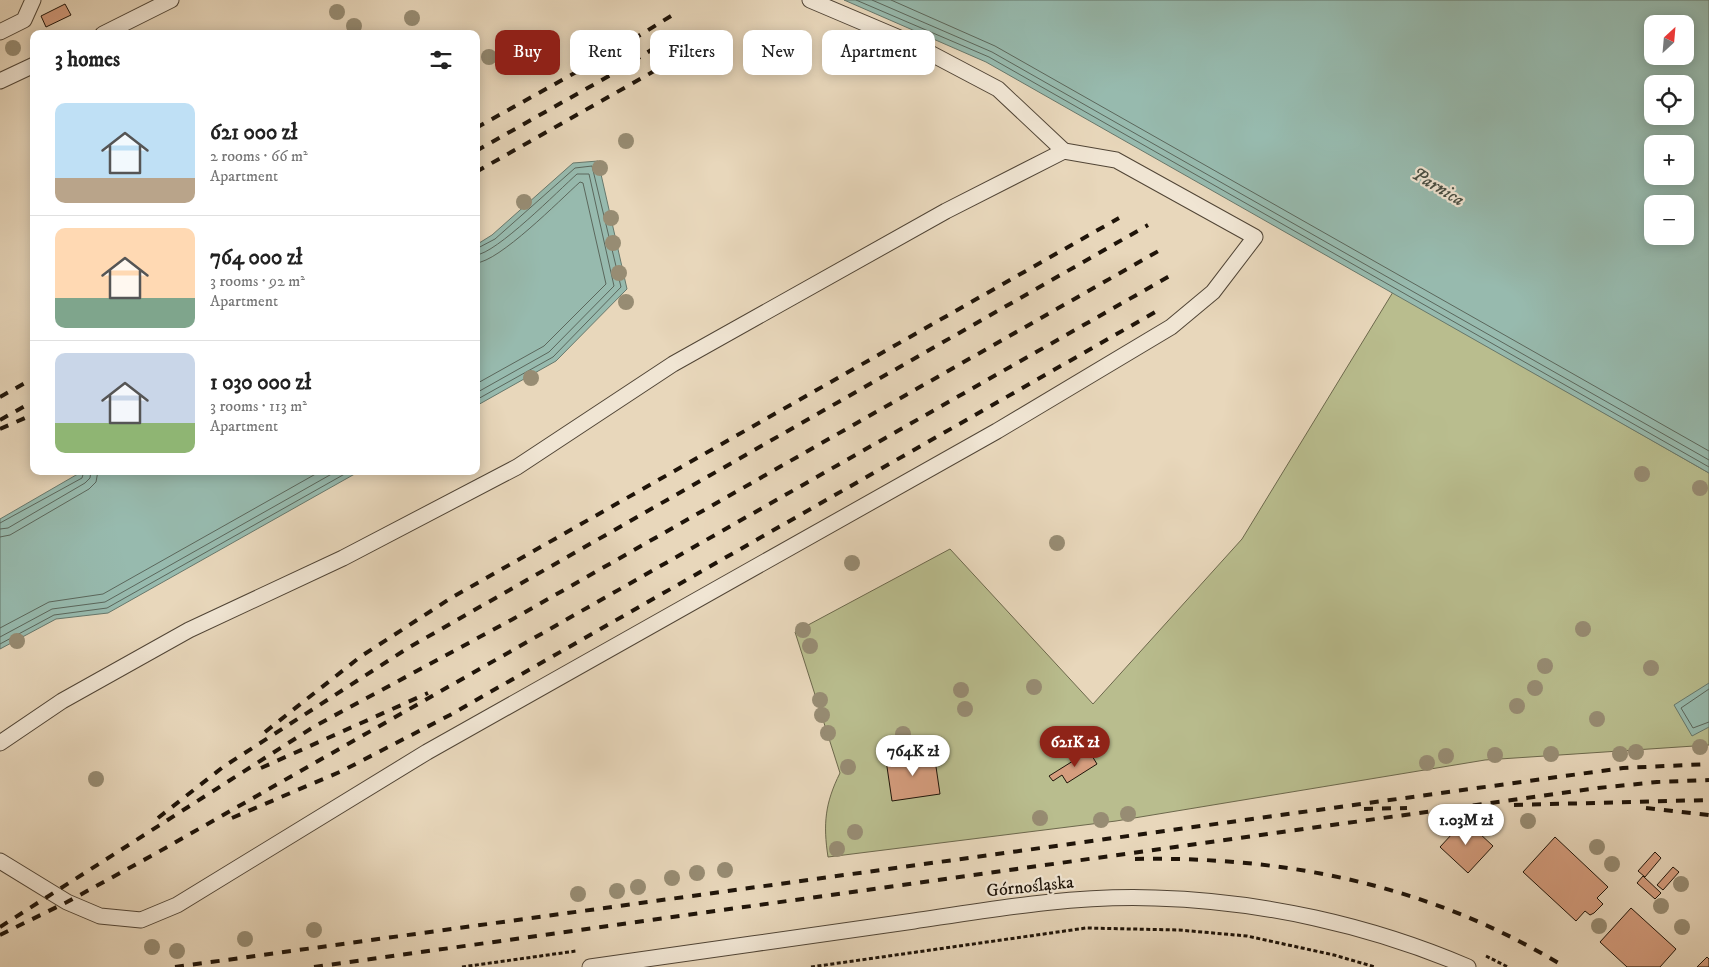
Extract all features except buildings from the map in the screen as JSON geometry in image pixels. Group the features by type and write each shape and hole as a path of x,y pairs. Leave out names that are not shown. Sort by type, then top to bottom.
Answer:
{"lane":[{"path":"0,32 24,20 33,0"},
{"path":"111,30 171,0"},
{"path":"0,861 67,902 100,916 141,920 177,905 427,752 997,432 1171,327 1214,292 1255,238 1116,160 1064,151 998,89 909,42 810,0"},
{"path":"0,81 30,68"},
{"path":"0,743 62,701 189,630 343,558 517,467 674,364 946,210 1064,151"},
{"name":"Górnośląska","path":"590,967 1051,901 1154,898 1255,907 1344,924 1392,938 1468,967"}],"path":[{"path":"811,967 1086,928 1179,930 1247,936 1334,955 1375,967"}],"green space":[{"path":"1393,292 1709,473 1709,745 1485,760 1116,821 828,857 826,814 831,794 840,773 795,632 950,549 1093,704 1242,539"}],"water":[{"name":"Parnica","path":"844,0 1709,0 1709,473 986,62 935,40 935,30 913,30"},
{"path":"598,161 627,289 556,361 480,404 480,242 492,235 573,163"},
{"path":"76,475 353,475 108,613 56,619 0,649 0,519"},
{"path":"1709,683 1709,727 1692,736 1674,705"}],"railway":[{"path":"480,126 614,51 671,16"},
{"path":"480,149 650,51"},
{"path":"480,170 650,73"},
{"path":"265,732 360,657 451,598 1119,218"},
{"path":"158,818 223,767 408,648 1148,225"},
{"path":"0,927 315,726 513,619 1162,249"},
{"path":"0,935 67,902 153,855 1175,273"},
{"path":"232,818 342,771 450,715 1157,311"},
{"path":"0,397 30,380"},
{"path":"0,420 30,403"},
{"path":"0,429 30,416"},
{"path":"261,768 428,693"},
{"path":"175,967 1623,768 1709,764"},
{"path":"314,967 1598,788 1657,782 1709,780"},
{"path":"1514,805 1709,800"},
{"path":"1364,809 1407,808"},
{"path":"1646,808 1709,815"},
{"path":"1135,859 1192,859 1248,863 1303,870 1358,881 1411,896 1464,916 1515,939 1565,967"}]}
